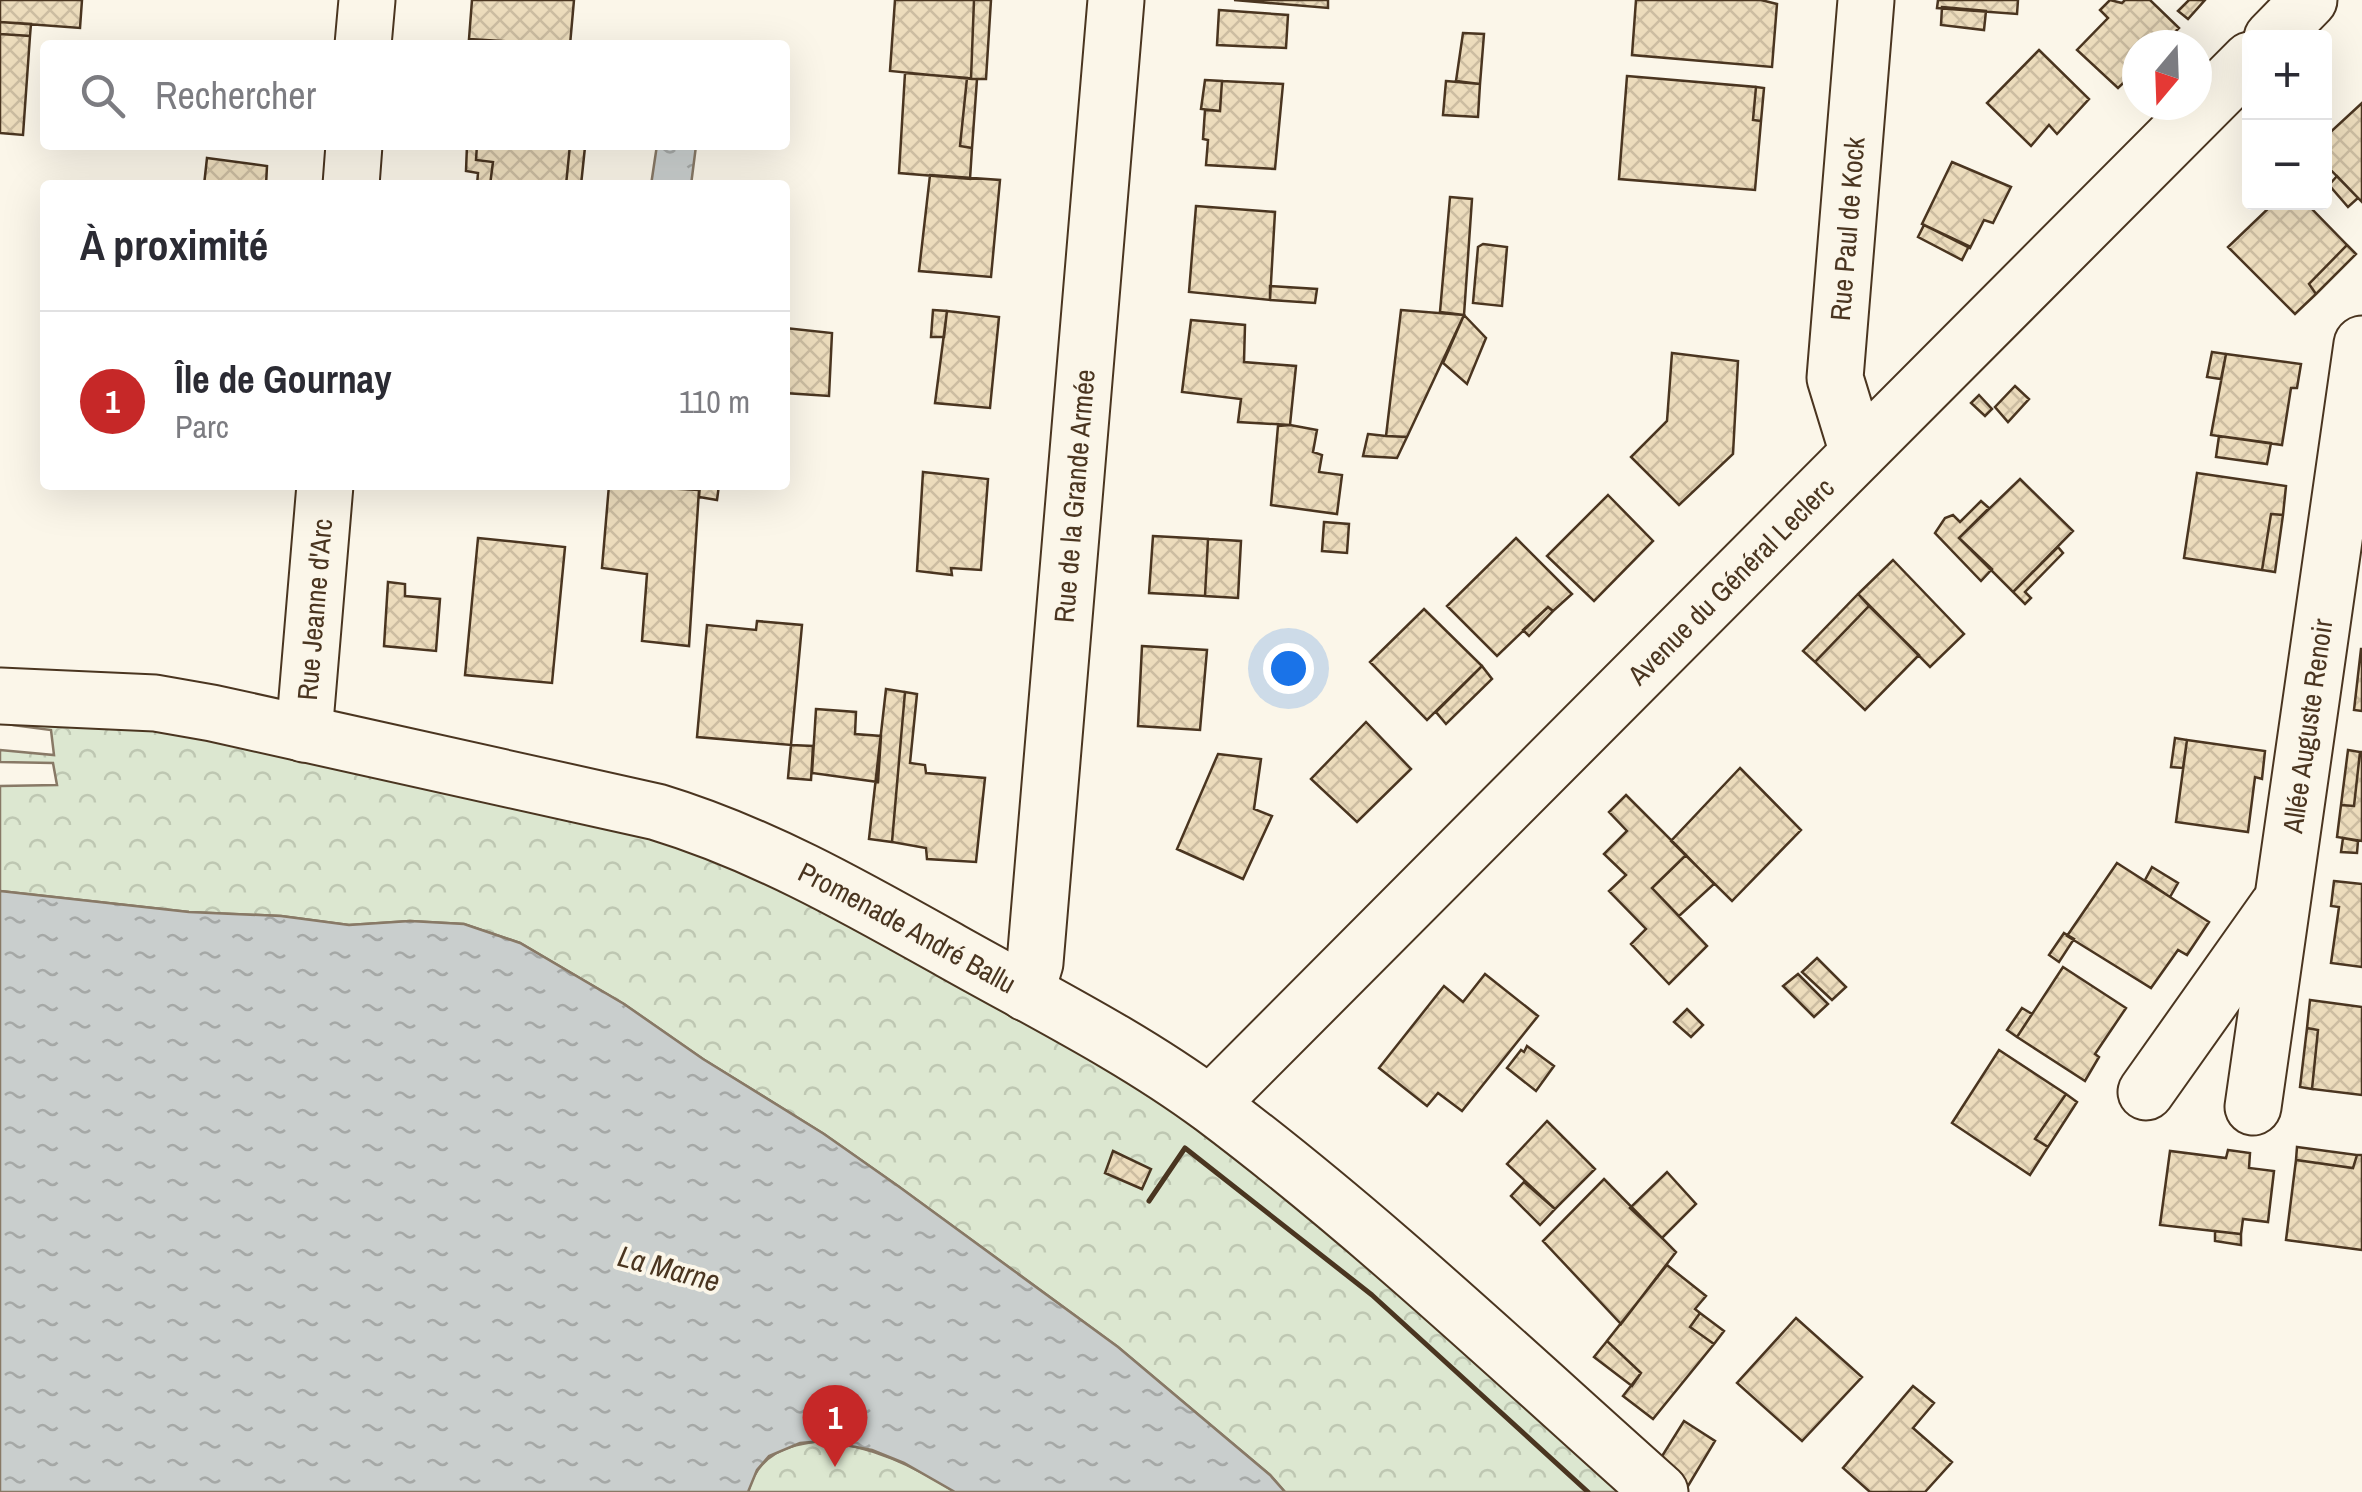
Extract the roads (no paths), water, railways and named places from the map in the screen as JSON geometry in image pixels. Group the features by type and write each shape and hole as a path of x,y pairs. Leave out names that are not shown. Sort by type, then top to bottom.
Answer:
{"street":[{"path":"363,40 367,0"},
{"name":"Rue de la Grande Armée","path":"1026,993 1035,963 1116,0"},
{"name":"Rue Paul de Kock","path":"1858,453 1834,378 1866,0"},
{"path":"2280,30 2309,0"},
{"name":"Avenue du Général Leclerc","path":"1210,1104 2242,68"},
{"path":"351,180 354,150"},
{"name":"Allée Auguste Renoir","path":"2253,1107 2362,344"},
{"name":"Rue Jeanne d'Arc","path":"304,734 325,490"},
{"name":"Promenade André Ballu","path":"0,696 155,703 574,792 710,828 825,881 1026,993 1210,1104 1431,1286 1660,1492"},
{"path":"2146,1092 2284,896"}],"water":[{"path":"656,150 695,150 692,180 652,180"},
{"name":"La Marne","path":"0,891 349,925 410,921 464,924 520,943 624,1004 898,1186 1118,1347 1270,1475 1285,1492 955,1492 872,1450 823,1441 800,1443 769,1456 757,1470 748,1492 0,1492"}],"place":[{"name":"Île de Gournay","path":"835,1467"}]}
